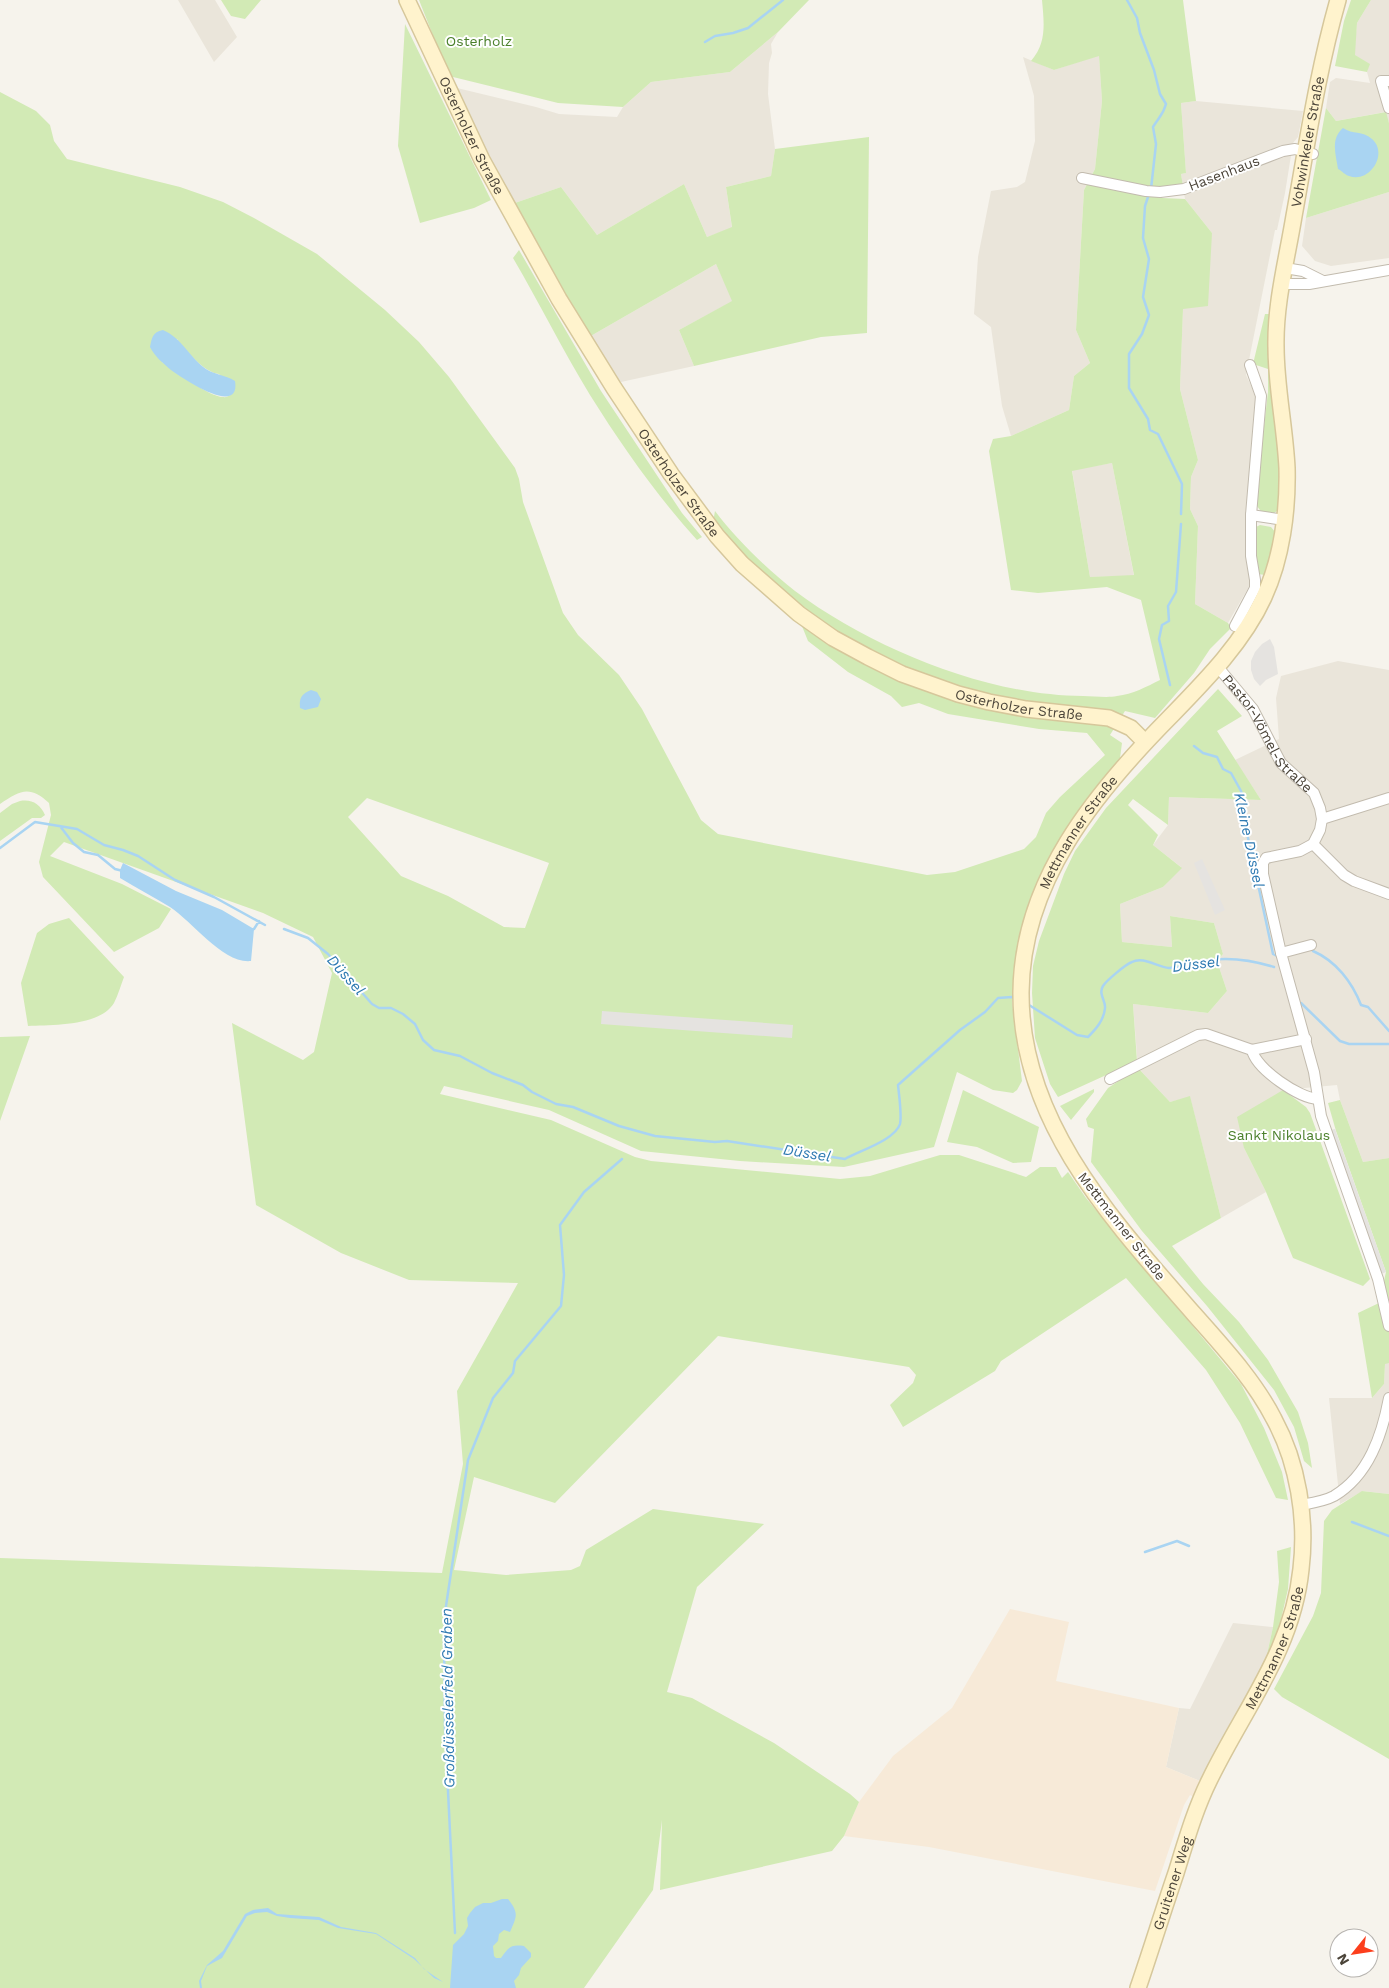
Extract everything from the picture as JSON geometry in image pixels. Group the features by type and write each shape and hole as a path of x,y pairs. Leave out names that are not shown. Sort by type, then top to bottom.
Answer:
{"main road":[{"name":"Osterholzer Straße","path":"407,0 482,160 559,299 614,388 671,474 717,536 742,564 806,619 859,652 902,674 958,694 989,702 1026,709 1110,718 1122,722 1131,728 1145,742"},
{"name":"Vohwinkeler Straße","path":"1282,284 1309,154 1329,31 1338,0"},
{"name":"Pastor-Vömel-Straße","path":"1217,666 1245,631 1264,597 1277,558 1284,520 1287,469 1276,347 1282,284"},
{"name":"Mettmanner Straße","path":"1210,1780 1273,1666 1286,1636 1296,1600 1302,1569 1301,1505 1290,1458 1275,1420 1263,1400 1230,1355 1106,1210 1070,1156 1038,1092 1023,1028 1021,993 1026,941 1036,906 1050,872 1083,818 1145,742 1217,666"},
{"name":"Gruitener Weg","path":"1138,1988 1192,1823 1210,1780"}],"street":[{"path":"1389,81 1381,81 1389,108"},
{"name":"Hasenhaus","path":"1082,178 1160,192 1184,189 1283,150 1295,150 1309,154"},
{"path":"1285,268 1303,272 1323,281"},
{"path":"1282,284 1309,284 1389,270"},
{"path":"1235,626 1255,588 1251,556 1252,515 1261,396 1250,365"},
{"path":"1252,515 1284,520"},
{"name":"Pastor-Vömel-Straße","path":"1217,666 1253,709 1281,763 1314,793 1322,819"},
{"path":"1389,798 1322,819 1320,830 1313,844 1300,851 1266,858 1263,863 1263,874 1281,953 1314,1072 1321,1116 1378,1279 1389,1326"},
{"path":"1313,844 1344,875 1354,881 1389,894"},
{"path":"1281,953 1311,945"},
{"path":"1110,1079 1198,1035 1206,1034 1252,1050 1306,1039"},
{"path":"1252,1050 1260,1064 1276,1079 1304,1096 1318,1099"},
{"path":"1301,1505 1333,1497 1360,1474 1370,1460 1380,1433 1389,1398"}],"shaded area":[{"path":"178,0 215,0 237,37 214,62"},
{"path":"1371,0 1389,0 1389,123 1385,112 1336,121 1326,108 1330,82 1336,78 1370,83 1367,72 1369,64 1354,55 1357,23"},
{"path":"778,32 771,44 772,53 769,63 768,94 775,149 771,176 726,187 732,228 707,237 684,184 597,235 561,187 512,204 457,88 559,114 617,117 623,107 651,82 730,72"},
{"path":"1099,55 1102,101 1095,169 1084,190 1076,330 1090,363 1074,376 1069,410 1011,436 1002,406 991,327 974,314 978,257 991,191 1017,187 1025,182 1035,141 1034,96 1023,57 1054,70"},
{"path":"1196,101 1303,111 1298,137 1293,143 1285,193 1277,230 1275,230 1246,375 1256,396 1247,514 1251,583 1228,623 1195,604 1198,526 1190,509 1191,477 1198,460 1180,389 1183,308 1212,233 1185,199 1181,174 1186,173 1181,103"},
{"path":"1389,192 1389,258 1331,266 1315,261 1302,246 1306,218"},
{"path":"716,264 733,301 679,330 694,366 621,382 589,337"},
{"path":"1112,463 1134,576 1090,577 1072,470"},
{"path":"1270,639 1274,647 1278,674 1266,680 1260,686 1254,679 1251,661 1255,652"},
{"path":"1338,661 1389,670 1389,1158 1363,1162 1340,1100 1337,1085 1283,1090 1244,1148 1266,1192 1221,1218 1190,1097 1170,1102 1138,1068 1133,1004 1208,1013 1227,991 1217,961 1223,954 1214,923 1170,916 1172,947 1122,942 1120,904 1163,887 1181,867 1153,845 1168,825 1169,797 1261,800 1235,760 1279,739 1276,698 1281,676"},
{"path":"1202,859 1225,910 1215,915 1194,863"},
{"path":"602,1011 793,1025 792,1038 601,1024"},
{"path":"1335,1129 1386,1272 1381,1274 1330,1130"},
{"path":"1385,1363 1389,1363 1389,1494 1363,1491 1340,1504 1329,1398 1372,1398 1384,1384"},
{"path":"1010,1609 1069,1622 1056,1681 1179,1708 1166,1767 1200,1781 1194,1797 1190,1795 1184,1805 1155,1891 929,1847 844,1836 859,1802 893,1756 952,1708"},
{"path":"1233,1623 1273,1627 1264,1668 1228,1728 1200,1781 1166,1767 1179,1708 1190,1709"}],"green space":[{"path":"221,0 261,0 245,19 231,16"},
{"name":"Osterholz","path":"419,0 809,0 778,32 730,72 651,82 623,107 558,103 449,76"},
{"path":"1042,0 1183,0 1196,101 1181,103 1186,173 1181,174 1183,186 1163,189 1162,198 1185,199 1212,233 1208,306 1183,309 1180,389 1198,460 1191,477 1190,509 1198,526 1195,604 1228,623 1231,628 1210,649 1194,673 1155,718 1125,711 1110,735 1122,743 1120,758 1077,812 1043,869 1030,904 1017,955 1012,1002 1022,1081 1013,1093 993,1090 957,1072 934,1147 844,1167 740,1161 641,1151 549,1110 444,1086 440,1094 551,1120 635,1157 651,1161 840,1179 870,1176 940,1155 959,1155 1026,1177 1040,1167 1056,1167 1062,1178 1068,1172 1086,1198 1241,1384 1264,1428 1282,1472 1288,1500 1276,1498 1240,1423 1206,1370 1126,1278 1001,1361 995,1371 903,1427 890,1405 913,1383 916,1375 909,1367 718,1336 555,1503 474,1477 454,1570 506,1575 571,1570 580,1566 586,1550 653,1509 764,1524 697,1587 667,1692 692,1698 774,1743 859,1802 844,1836 832,1851 660,1890 662,1820 653,1890 584,1988 0,1988 0,1558 442,1573 463,1464 457,1391 518,1283 409,1280 341,1253 256,1205 232,1023 303,1060 314,1052 332,973 313,937 263,913 64,842 50,856 122,884 171,909 159,928 114,952 43,877 39,862 51,815 49,803 36,794 25,791 13,795 0,804 0,92 36,111 50,125 54,141 67,159 180,187 223,202 317,254 385,310 419,342 449,377 515,468 523,502 563,613 578,635 619,675 642,709 701,820 718,834 927,875 955,872 1024,849 1036,837 1046,813 1060,797 1105,755 1087,733 1039,729 948,714 919,703 902,707 891,696 848,672 808,641 791,599 744,559 713,522 715,511 763,564 795,591 825,612 894,649 932,665 970,678 1009,688 1046,694 1113,697 1134,692 1160,680 1141,600 1107,587 1038,593 1011,590 989,451 993,439 1011,436 1069,410 1074,376 1090,363 1076,330 1084,190 1095,169 1102,101 1099,56 1054,70 1031,61 1042,40 1044,25","holes":["177,339 190,355 208,370 219,374 233,392 225,397 209,393 162,362","1112,463 1134,575 1090,577 1072,471","367,798 549,863 525,928 504,927 448,896 401,876 348,817"]},
{"path":"1351,0 1371,0 1357,23 1355,55 1370,64 1367,72 1335,66 1344,21"},
{"path":"405,24 491,200 474,208 420,223 398,146"},
{"path":"1326,108 1336,121 1386,112 1389,123 1389,192 1306,218"},
{"path":"869,137 867,333 821,337 694,366 679,330 732,301 716,264 589,337 512,204 561,187 597,235 684,184 707,237 732,227 726,187 771,176 775,149"},
{"path":"519,250 601,391 682,513 702,537 697,540 668,506 627,452 602,414 570,362 513,258"},
{"path":"1265,314 1270,314 1280,460 1280,509 1271,515 1262,513 1255,503 1268,392 1268,369 1253,364"},
{"path":"1260,525 1271,527 1276,533 1271,563 1265,575 1258,574 1255,560 1256,527"},
{"path":"1218,689 1242,716 1217,731 1261,800 1169,797 1168,825 1133,799 1128,805 1158,835 1153,845 1182,868 1163,887 1120,904 1122,942 1172,947 1170,916 1214,923 1223,954 1217,961 1227,991 1208,1013 1133,1004 1137,1061 1058,1097 1050,1084 1035,1038 1032,993 1033,966 1039,941 1064,874 1075,851 1106,808"},
{"path":"20,801 35,803 45,815 41,818 32,818 0,841 0,813 12,804"},
{"path":"69,918 124,977 118,993 114,1003 107,1011 98,1016 75,1023 28,1026 21,983 37,933 49,924"},
{"path":"30,1036 0,1121 0,1037"},
{"path":"1138,1068 1170,1102 1190,1096 1221,1218 1172,1246 1203,1284 1239,1322 1268,1360 1298,1412 1308,1443 1312,1468 1304,1461 1294,1427 1274,1390 1207,1306 1142,1231 1091,1162 1094,1129 1088,1127 1086,1119 1108,1088"},
{"path":"1094,1089 1094,1092 1071,1120 1060,1106"},
{"path":"963,1090 1039,1127 1031,1162 1013,1163 977,1147 947,1142"},
{"name":"Sankt Nikolaus","path":"1283,1090 1306,1107 1310,1113 1370,1279 1363,1286 1293,1258 1266,1192 1244,1148 1237,1117"},
{"path":"1340,1100 1363,1162 1389,1158 1389,1363 1385,1364 1384,1384 1372,1398 1358,1313 1379,1303 1386,1272 1336,1131 1328,1103"},
{"path":"1362,1491 1389,1494 1389,1759 1282,1697 1274,1689 1313,1616 1321,1593 1324,1521 1332,1510"},
{"path":"1291,1547 1288,1589 1279,1628 1264,1668 1273,1627 1279,1582 1277,1551"}],"water":[{"path":"1343,128 1368,136 1377,145 1377,159 1374,166 1370,172 1363,176 1349,176 1338,169 1335,142 1336,137"},
{"path":"163,330 181,343 206,369 235,381 234,391 229,396 220,396 198,387 171,370 157,357 150,347 155,334"},
{"path":"311,690 317,692 321,699 318,707 305,710 300,708 302,696"},
{"path":"123,863 176,891 222,910 254,929 251,961 240,960 230,956 209,941 170,907 120,878 120,870"},
{"path":"508,1899 516,1915 510,1932 504,1930 499,1934 498,1941 493,1946 494,1956 501,1958 512,1946 524,1946 531,1953 531,1957 521,1968 519,1975 514,1981 516,1988 450,1988 453,1945 464,1934 468,1926 467,1918 475,1907 483,1903 491,1903"},
{"path":"268,1908 277,1914 319,1917 341,1927 376,1933 415,1958 422,1967 414,1959 376,1934 338,1928 319,1920 277,1916 267,1912 255,1913 247,1916 222,1958 207,1966 201,1981 202,1988 200,1988 199,1981 207,1965 223,1951 245,1914 253,1910"},
{"path":"426,1970 443,1982 434,1978"}],"waterway":[{"path":"705,42 715,36 748,28 783,0"},
{"name":"Kleine Düssel","path":"1127,0 1137,18 1160,94 1166,104 1153,127 1156,144 1151,189"},
{"name":"Kleine Düssel","path":"1149,194 1145,206 1143,238 1149,259 1143,297 1149,315 1142,334 1129,354 1129,388 1148,419 1150,430 1158,434 1182,484 1181,514"},
{"name":"Kleine Düssel","path":"1170,685 1159,639 1162,625 1169,621 1168,606 1176,592 1181,524"},
{"name":"Kleine Düssel","path":"1194,746 1203,753 1217,757 1223,769 1231,773 1241,791 1245,805 1245,824 1273,954 1277,956"},
{"name":"Düssel","path":"0,848 35,822 77,829 104,845 138,856 175,880 214,897 265,925"},
{"path":"60,826 73,843 84,852 98,855 115,869 123,871"},
{"path":"250,930 254,929 259,921"},
{"name":"Düssel","path":"284,929 308,938 328,954 372,1004 379,1008 391,1008 403,1014 415,1024 423,1040 434,1050 460,1056 492,1073 523,1085 532,1092 556,1104 573,1107 619,1126 655,1136 715,1142 727,1141 845,1159 884,1140 897,1130 901,1116 898,1085 960,1030 985,1012 998,998 1012,997 1017,999"},
{"name":"Kleine Düssel","path":"1313,951 1336,966 1348,980 1361,1005 1368,1007 1389,1031"},
{"name":"Düssel","path":"1029,1005 1077,1035 1088,1037 1103,1016 1105,1005 1101,992 1103,986 1116,973 1136,960 1169,968 1224,959 1255,962 1274,967"},
{"name":"Düssel","path":"1301,1003 1340,1041 1349,1044 1389,1044"},
{"name":"Großdüsselerfeld Graben","path":"455,1933 445,1730 444,1641 446,1606 468,1460 493,1398 513,1373 515,1361 561,1306 564,1275 560,1225 584,1192 622,1159"},
{"path":"1352,1522 1389,1536"},
{"path":"1145,1552 1177,1541 1189,1546"}]}
